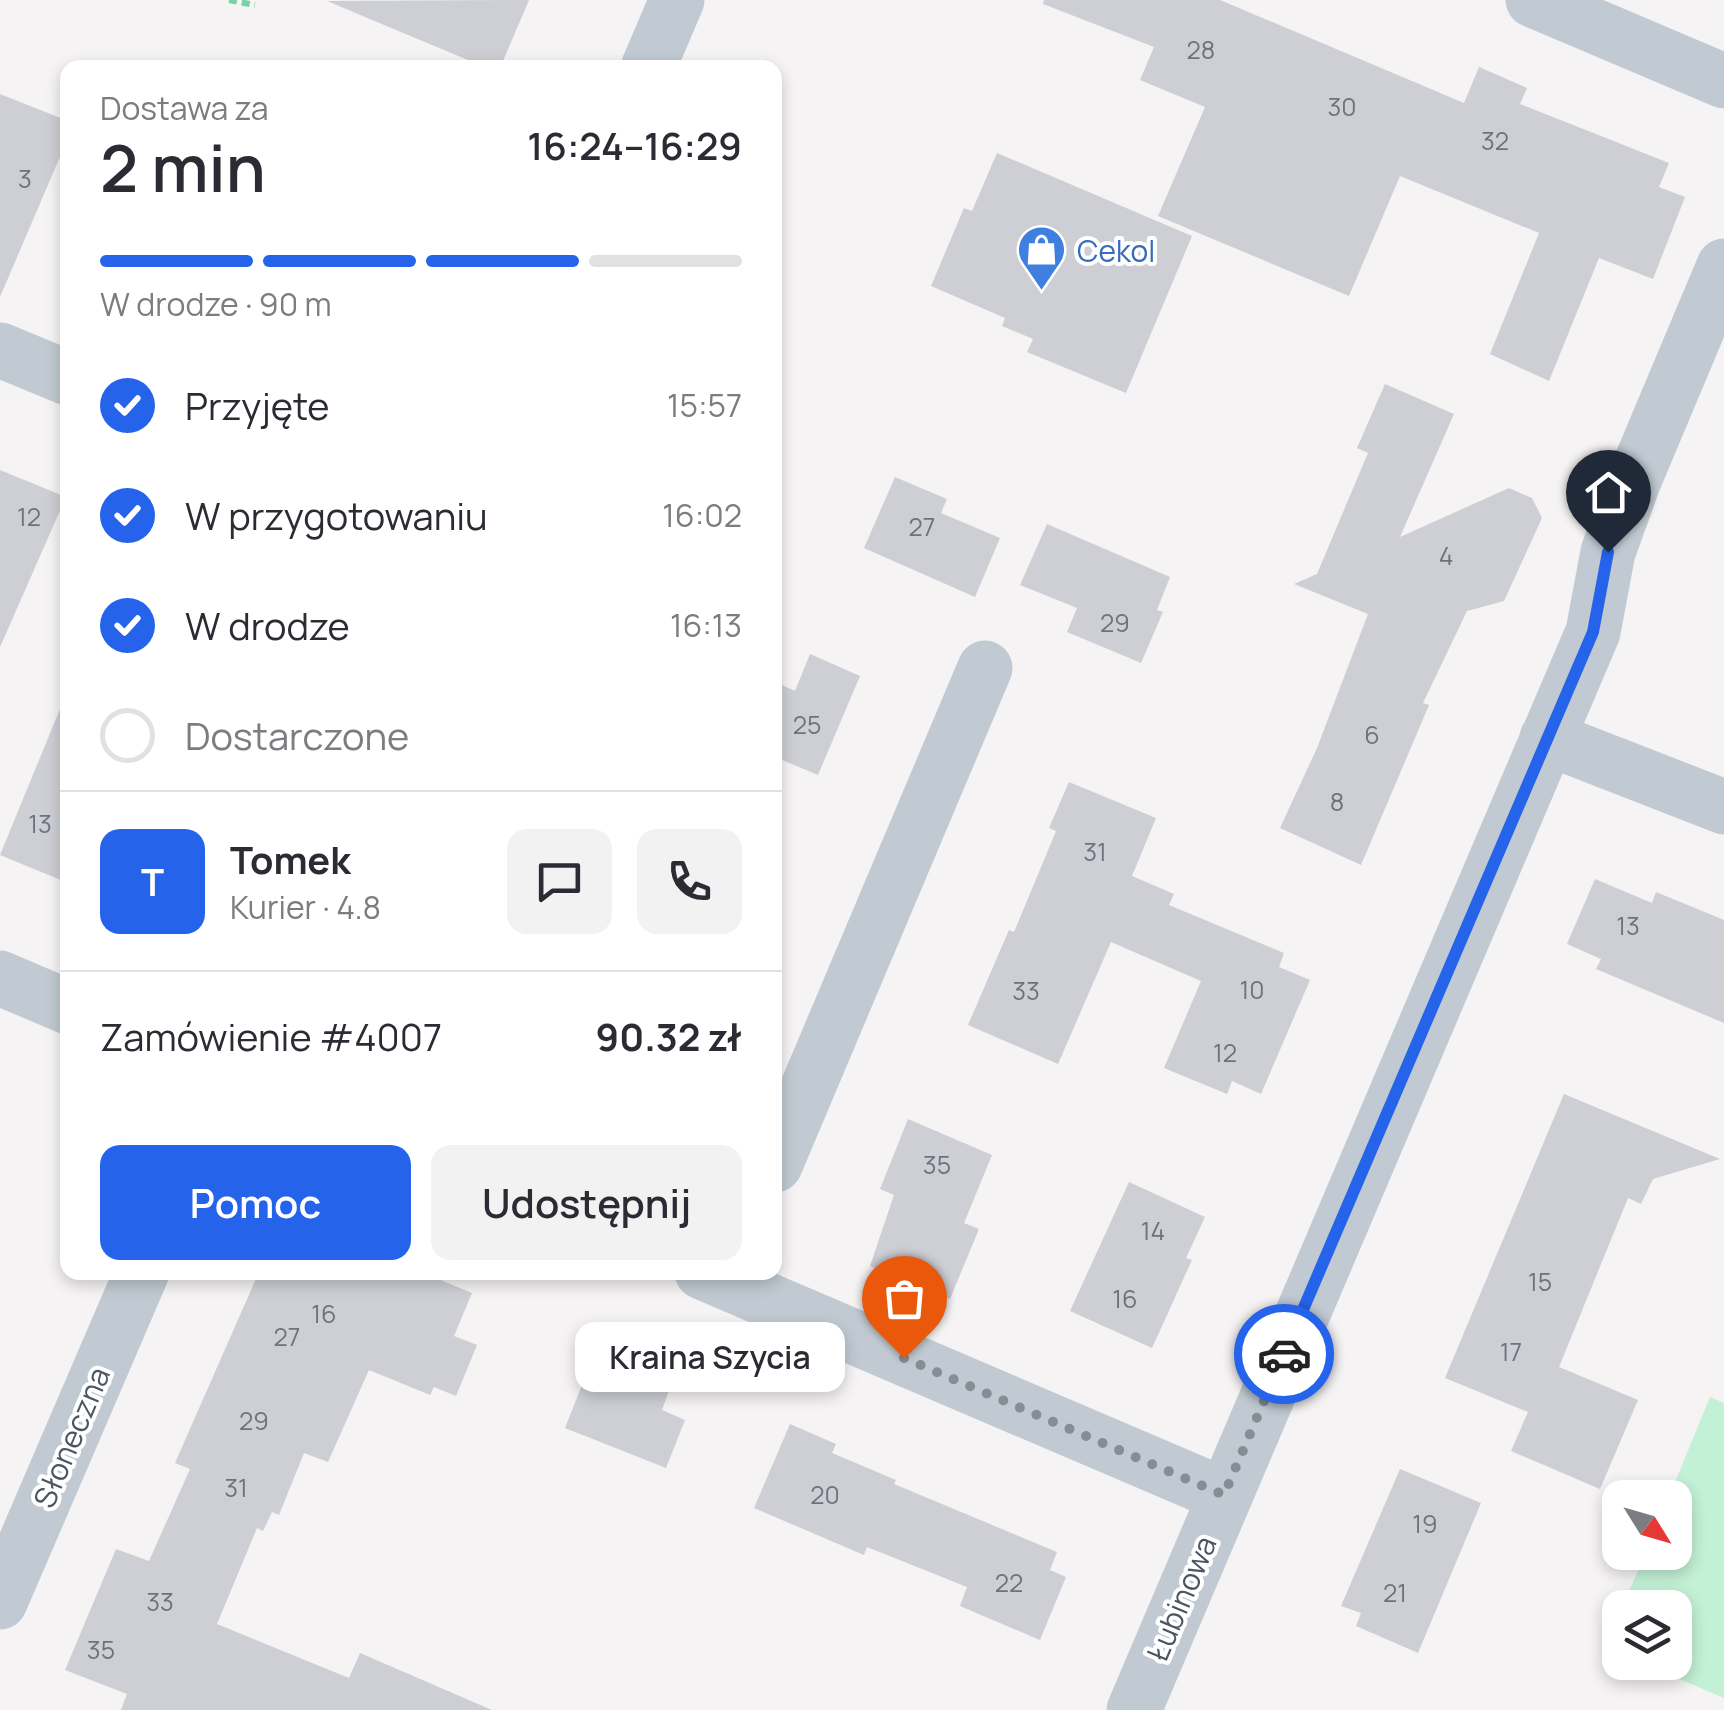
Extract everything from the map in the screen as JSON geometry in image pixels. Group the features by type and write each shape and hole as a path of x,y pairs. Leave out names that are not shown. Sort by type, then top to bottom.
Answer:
{"street":[{"path":"651,60 676,0"},
{"path":"1533,0 1724,81"},
{"name":"Łubinowa","path":"1134,1710 1593,632 1608,552 1724,266"},
{"path":"0,350 60,375"},
{"path":"782,1148 985,668"},
{"path":"1547,738 1724,807"},
{"path":"0,978 60,1004"},
{"name":"Słoneczna","path":"0,1602 139,1280"},
{"path":"728,1280 1224,1495"}],"path":[{"path":"229,0 255,5"}],"green space":[{"path":"1710,1397 1724,1403 1724,1698 1682,1680 1692,1680 1692,1590 1630,1590 1638,1570 1692,1570 1692,1480 1676,1480"}],"building":[{"path":"529,0 503,60 468,60 327,1"},
{"path":"1044,0 1220,0 1464,103 1479,67 1527,88 1520,104 1669,163 1659,187 1685,197 1653,279 1599,258 1549,381 1490,354 1539,233 1400,176 1349,296 1158,216 1205,107 1140,80 1154,47 1043,4"},
{"path":"0,94 60,118 60,157 0,297"},
{"path":"997,153 1192,236 1126,393 1027,352 1033,339 1002,326 1005,318 931,286 964,208 972,211"},
{"path":"1385,384 1454,414 1400,537 1509,488 1532,498 1542,518 1504,601 1467,611 1423,703 1429,705 1361,865 1280,828 1317,748 1368,614 1294,584 1317,574 1368,453 1357,448"},
{"path":"0,470 60,495 60,511 0,647"},
{"path":"895,477 947,499 941,513 1000,538 975,597 864,548"},
{"path":"1047,524 1170,577 1157,610 1163,612 1141,663 1067,632 1077,608 1020,585"},
{"path":"810,654 860,676 818,775 782,760 782,685 795,691"},
{"path":"60,709 60,880 0,855"},
{"path":"1069,782 1156,818 1132,876 1174,894 1169,905 1284,953 1279,967 1310,980 1261,1094 1232,1081 1227,1094 1164,1068 1201,981 1111,942 1058,1064 968,1025 1009,930 1014,932 1056,831 1049,828"},
{"path":"1595,879 1652,903 1656,892 1724,920 1724,1023 1596,969 1601,959 1567,944"},
{"path":"1564,1094 1720,1159 1653,1179 1641,1204 1628,1198 1559,1367 1638,1400 1600,1489 1511,1451 1528,1412 1445,1378"},
{"path":"908,1119 992,1155 964,1223 979,1229 950,1299 870,1266 894,1195 880,1189"},
{"path":"1129,1182 1205,1217 1186,1258 1192,1260 1152,1348 1070,1311"},
{"path":"255,1280 440,1280 472,1293 454,1336 477,1345 456,1396 434,1387 430,1395 369,1370 328,1462 304,1453 279,1515 272,1512 263,1531 257,1528 217,1624 349,1678 360,1653 492,1710 121,1710 127,1694 65,1670 116,1549 149,1561 190,1469 175,1463"},
{"path":"597,1347 674,1377 662,1410 685,1420 666,1468 565,1428"},
{"path":"790,1424 836,1444 832,1453 896,1480 894,1484 1057,1552 1050,1570 1066,1577 1040,1640 960,1606 967,1587 867,1547 864,1555 754,1508"},
{"path":"1400,1469 1481,1503 1418,1653 1356,1626 1361,1613 1341,1606"}],"way so far":[{"path":"904,1358 1224,1495 1284,1354"}],"place":[{"name":"Cekol","path":"1042,292"},
{"name":"Kraina Szycia","path":"904,1358"}],"route":[{"path":"1284,1354 1593,632 1608,552"}]}
